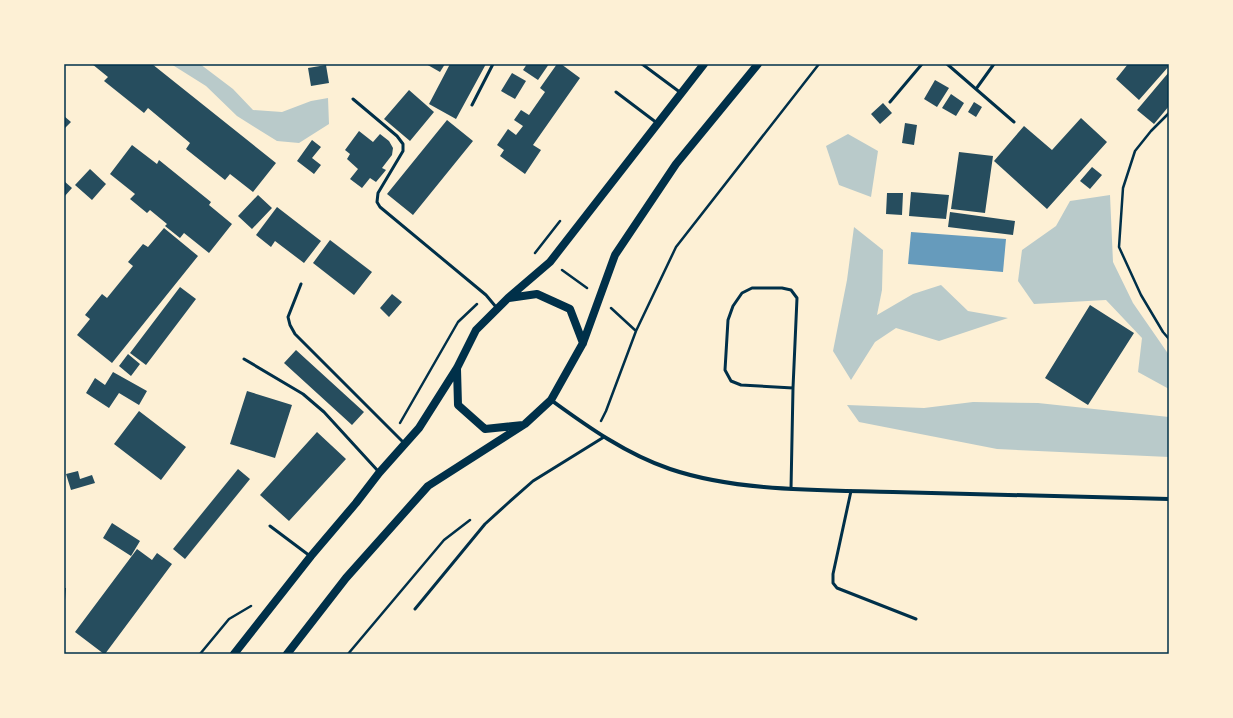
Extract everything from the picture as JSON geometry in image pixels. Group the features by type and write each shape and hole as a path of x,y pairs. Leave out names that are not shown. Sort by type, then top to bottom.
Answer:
{"main road":[{"path":"234,654 310,556 356,503 379,473 419,428 457,368 476,330 508,298 550,262 704,64"},
{"path":"287,654 346,578 428,486 525,424 551,400 583,343 615,255 676,164 758,64"},
{"path":"508,298 538,294 570,309 583,343"},
{"path":"457,368 458,405 484,429 525,424"}],"street":[{"path":"551,400 604,437 652,463 688,475 767,488 1169,499"}],"lane":[{"path":"472,105 493,64"},
{"path":"642,64 681,93"},
{"path":"890,102 922,64"},
{"path":"948,64 1014,122"},
{"path":"976,89 994,64"},
{"path":"616,92 657,123"},
{"path":"353,99 397,136 403,144 403,151 378,192 377,202 380,207 486,295 497,309"},
{"path":"301,284 288,317 295,334 405,444"},
{"path":"791,489 793,388 798,298 791,290 782,288 752,288 742,294 733,306 728,320 725,370 731,381 741,385 793,388"},
{"path":"244,359 303,394 324,412 379,473"},
{"path":"415,610 471,541 507,504 534,482 604,437"},
{"path":"851,491 832,574 833,582 837,588 916,619"},
{"path":"270,526 310,556"}],"path":[{"path":"595,431 606,411 636,331 676,247 819,64"},
{"path":"1169,113 1151,131 1135,151 1122,188 1119,247 1141,295 1163,332 1169,339"}],"shaded area":[{"path":"171,64 200,64 233,89 253,110 282,112 311,101 328,98 329,124 299,143 277,141 237,116 206,86"},
{"path":"848,134 878,151 871,197 839,185 826,146"},
{"path":"1110,195 1113,262 1133,303 1169,355 1169,389 1138,372 1142,338 1106,300 1034,304 1018,281 1022,250 1056,226 1070,201"},
{"path":"854,227 883,250 882,290 877,315 913,294 941,285 968,311 1008,318 939,341 896,328 875,342 851,380 833,351 847,280"},
{"path":"973,402 1038,403 1169,417 1169,457 997,449 859,422 847,405 924,408"}],"water":[{"path":"911,232 1006,239 1003,272 908,264"}],"building":[{"path":"92,64 152,64 276,163 253,192 230,174 225,180 186,149 190,143 148,108 144,113 104,81 108,77"},
{"path":"426,64 445,64 440,72"},
{"path":"450,64 486,64 456,119 429,104"},
{"path":"527,64 549,64 538,80 523,70"},
{"path":"557,64 561,64 580,78 533,145 541,150 525,174 500,156 504,150 497,145 508,129 516,135 523,126 514,120 521,110 529,115 545,92 540,88"},
{"path":"1128,64 1169,64 1169,66 1139,100 1116,79"},
{"path":"326,65 329,83 311,86 308,68"},
{"path":"1169,72 1169,106 1154,124 1137,110"},
{"path":"512,73 526,81 515,99 501,91"},
{"path":"935,80 949,88 937,107 924,99"},
{"path":"409,90 434,112 410,141 384,119"},
{"path":"951,94 964,103 956,116 942,108"},
{"path":"974,102 982,107 976,117 968,112"},
{"path":"883,103 892,113 880,124 871,114"},
{"path":"64,116 71,122 64,129"},
{"path":"1081,118 1107,142 1047,209 994,161 1024,126 1052,150"},
{"path":"447,120 473,141 413,215 387,194"},
{"path":"905,123 917,125 914,145 902,143"},
{"path":"359,131 373,142 380,134 389,141 393,148 392,155 382,168 386,170 376,182 370,178 362,188 350,179 358,169 347,159 350,154 345,150"},
{"path":"312,140 321,147 312,158 321,165 314,174 297,161"},
{"path":"132,145 157,164 159,160 211,202 209,205 232,224 209,253 184,233 180,238 165,226 167,224 150,210 147,213 130,199 135,194 110,174"},
{"path":"959,152 993,156 985,213 951,209"},
{"path":"1092,167 1102,175 1090,189 1080,181"},
{"path":"90,169 106,184 92,200 75,185"},
{"path":"64,181 72,188 64,197"},
{"path":"911,192 949,195 946,219 909,216"},
{"path":"887,193 903,193 902,215 886,214"},
{"path":"258,195 272,208 252,229 238,216"},
{"path":"277,207 321,241 304,263 275,241 271,247 256,235"},
{"path":"950,212 1015,221 1013,235 948,227"},
{"path":"164,228 198,256 112,363 77,335 90,319 85,315 102,294 107,298 133,266 128,262 143,244 148,247"},
{"path":"330,240 372,272 354,295 313,263"},
{"path":"180,287 196,299 146,365 130,353"},
{"path":"392,294 402,302 389,317 380,308"},
{"path":"1090,305 1134,333 1088,405 1045,378"},
{"path":"296,350 364,412 352,425 284,363"},
{"path":"128,354 140,364 131,376 119,366"},
{"path":"113,372 147,391 139,405 119,393 109,408 86,393 95,378 105,385"},
{"path":"247,391 292,405 275,458 230,444"},
{"path":"139,411 186,447 161,480 114,444"},
{"path":"317,432 346,459 289,521 260,495"},
{"path":"238,469 250,479 185,559 173,549"},
{"path":"78,471 80,479 92,475 95,483 71,490 66,474"},
{"path":"112,523 140,541 131,556 103,538"},
{"path":"137,549 152,560 157,553 172,564 104,654 75,632"},
{"path":"64,588 66,588 65,600 64,600"}]}
